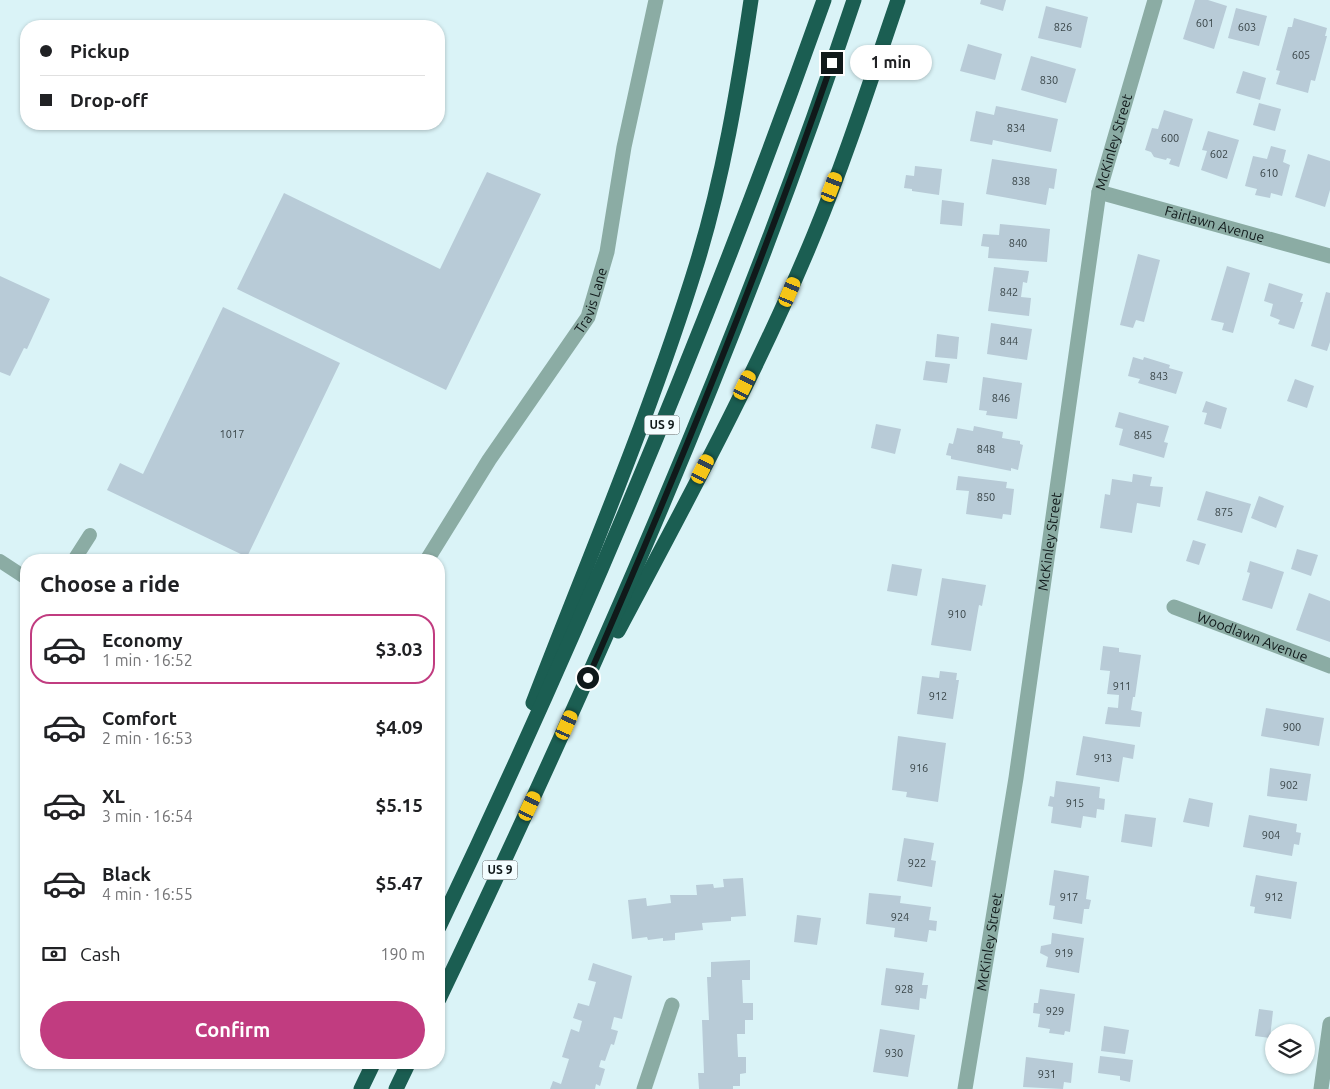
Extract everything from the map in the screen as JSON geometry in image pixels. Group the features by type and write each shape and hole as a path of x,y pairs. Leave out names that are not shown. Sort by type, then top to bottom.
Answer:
{"highway":[{"path":"480,842 651,397 697,262 715,194 730,125 751,0"},
{"name":"US 9","path":"445,915 532,730 633,497 757,184 824,0"},
{"name":"US 9","path":"445,986 561,741 651,533 724,353 793,174 854,0"},
{"path":"561,741 712,452 790,292 838,172 898,0"},
{"path":"361,1089 371,1069"},
{"path":"396,1089 405,1069"}],"street":[{"name":"Travis Lane","path":"431,554 500,443 588,317 607,252 624,147 656,0"},
{"name":"McKinley Street","path":"965,1089 1017,768 1099,192 1155,0"},
{"name":"Fairlawn Avenue","path":"1099,192 1330,256"},
{"name":"Woodlawn Avenue","path":"1174,607 1330,666"},
{"path":"644,1089 672,1004"},
{"path":"1324,1085 1330,1024"}],"lane":[{"path":"78,554 90,535"},
{"path":"0,561 20,574"}],"building":[{"path":"981,0 1006,0 1003,11 980,4"},
{"path":"1195,0 1208,0 1227,6 1214,49 1183,39"},
{"path":"1046,6 1088,17 1081,48 1038,38"},
{"path":"1236,8 1267,16 1259,46 1228,38"},
{"path":"1294,18 1327,28 1325,36 1327,36 1315,81 1311,80 1308,93 1276,84 1280,71 1276,70 1288,27 1292,27"},
{"path":"968,44 1002,54 995,80 960,71"},
{"path":"1031,56 1076,69 1066,103 1021,90"},
{"path":"1243,71 1266,78 1260,100 1236,93"},
{"path":"1259,103 1281,109 1275,131 1253,125"},
{"path":"996,106 1058,119 1051,152 993,140 992,145 970,141 976,111 994,115"},
{"path":"1164,110 1193,119 1179,167 1169,164 1171,159 1167,158 1166,160 1154,157 1151,152 1145,150 1152,128 1158,129"},
{"path":"1208,131 1239,140 1227,179 1201,170 1207,151 1202,150"},
{"path":"1271,146 1286,150 1283,162 1290,165 1282,196 1271,193 1270,198 1255,195 1257,189 1245,186 1253,156 1267,159"},
{"path":"1308,154 1330,161 1330,190 1325,207 1295,197"},
{"path":"992,159 1057,169 1054,189 1049,188 1046,205 986,194"},
{"path":"915,166 942,169 939,195 904,188 906,175 914,176"},
{"path":"487,172 541,194 446,390 237,289 284,193 440,269"},
{"path":"942,200 964,203 962,226 940,224"},
{"path":"1000,224 1050,229 1047,262 988,258 989,247 981,246 983,234 999,235"},
{"path":"1138,254 1160,260 1144,322 1136,320 1133,328 1120,325"},
{"path":"1227,266 1250,273 1233,333 1222,330 1224,323 1211,320"},
{"path":"994,267 1029,271 1027,283 1023,282 1021,297 1031,298 1029,316 988,311"},
{"path":"0,276 50,299 27,349 24,348 10,376 0,372"},
{"path":"1269,283 1303,294 1300,302 1303,302 1294,329 1278,324 1280,320 1270,316 1273,304 1264,301"},
{"path":"1326,292 1330,293 1330,342 1327,351 1311,346"},
{"path":"223,307 340,363 248,554 241,554 107,490 120,463 143,474"},
{"path":"991,323 1032,329 1027,360 987,354"},
{"path":"937,334 959,337 957,359 935,357"},
{"path":"1133,357 1143,360 1144,357 1170,365 1169,368 1183,372 1176,394 1138,383 1140,379 1128,376"},
{"path":"926,361 950,364 947,383 923,380"},
{"path":"983,377 1022,383 1017,419 986,415 987,411 979,410"},
{"path":"1295,379 1314,386 1307,408 1287,401"},
{"path":"1206,401 1227,408 1221,429 1204,424 1207,413 1202,412"},
{"path":"1119,412 1169,426 1164,442 1168,443 1164,458 1119,445 1123,429 1115,427"},
{"path":"876,424 901,429 895,454 871,448"},
{"path":"974,426 1003,432 1002,438 1020,441 1020,444 1023,445 1018,470 1011,468 1011,471 951,459 951,456 946,455 949,443 953,444 957,428 973,431"},
{"path":"1133,474 1152,477 1150,486 1163,487 1160,507 1137,503 1132,533 1100,528 1105,494 1110,495 1112,479 1132,482"},
{"path":"958,476 1007,482 1006,488 1014,489 1011,515 1003,514 1002,519 966,514 969,491 956,490"},
{"path":"1206,491 1251,504 1242,533 1197,520"},
{"path":"1259,496 1284,506 1276,528 1251,518"},
{"path":"1193,540 1206,544 1199,565 1186,561"},
{"path":"1297,549 1318,555 1311,576 1291,569"},
{"path":"1250,561 1284,572 1272,609 1242,600 1250,573 1247,572"},
{"path":"892,564 922,569 917,596 887,591"},
{"path":"942,578 986,585 982,606 979,605 971,651 931,645"},
{"path":"1309,593 1330,601 1330,642 1296,630"},
{"path":"1103,646 1119,648 1119,652 1141,655 1135,697 1133,697 1131,710 1142,712 1140,727 1105,724 1108,707 1118,708 1119,695 1107,694 1110,671 1100,670"},
{"path":"940,671 957,673 956,680 959,680 953,719 917,714 922,676 939,678"},
{"path":"1266,708 1324,718 1319,746 1261,736"},
{"path":"898,736 946,743 938,802 906,797 907,792 892,790"},
{"path":"1083,736 1135,745 1133,759 1123,757 1119,782 1076,775"},
{"path":"1270,768 1311,774 1307,801 1267,796"},
{"path":"1056,781 1100,787 1099,798 1105,799 1104,810 1097,809 1096,818 1083,816 1081,828 1051,823 1053,807 1048,806 1050,796 1054,797"},
{"path":"1189,798 1213,803 1209,827 1183,822"},
{"path":"1125,814 1156,818 1152,847 1121,842"},
{"path":"1249,815 1297,824 1296,832 1301,833 1299,845 1294,844 1292,856 1243,847"},
{"path":"904,838 934,843 931,860 936,861 932,887 897,881"},
{"path":"1054,870 1089,876 1086,899 1091,900 1089,909 1084,909 1082,924 1053,919 1055,906 1049,905"},
{"path":"1256,875 1297,882 1291,919 1254,913 1255,907 1250,906"},
{"path":"743,878 746,916 731,917 731,921 702,923 703,930 675,933 675,940 663,941 663,938 648,940 647,937 632,939 628,900 646,898 647,906 671,903 670,895 697,895 696,885 713,884 714,888 724,887 723,879"},
{"path":"869,893 901,896 900,903 931,907 929,920 937,921 936,931 929,930 927,942 894,937 895,928 866,924"},
{"path":"797,915 821,918 817,945 794,942"},
{"path":"1052,933 1084,938 1079,973 1046,967 1048,957 1040,953 1041,946 1051,944"},
{"path":"750,960 750,980 742,980 743,1003 753,1003 753,1020 745,1020 745,1034 737,1034 738,1057 746,1057 746,1073 740,1074 740,1086 733,1086 733,1089 699,1089 698,1073 704,1073 702,1020 709,1020 707,977 711,977 711,962"},
{"path":"593,963 632,976 622,1019 614,1017 611,1029 618,1031 614,1045 611,1044 605,1061 601,1060 599,1067 605,1069 600,1086 596,1084 595,1089 550,1089 553,1081 561,1084 569,1059 562,1057 571,1029 579,1032 582,1021 573,1018 578,1003 589,1006 596,982 588,980"},
{"path":"886,968 924,973 922,985 928,985 926,999 920,998 919,1010 881,1005"},
{"path":"1040,989 1075,994 1070,1032 1065,1031 1064,1035 1049,1033 1050,1029 1038,1027 1040,1014 1033,1013 1034,1003 1038,1003"},
{"path":"1259,1009 1273,1011 1272,1024 1265,1024 1265,1037 1255,1036"},
{"path":"1104,1026 1129,1030 1125,1054 1101,1051"},
{"path":"880,1029 915,1035 908,1077 873,1072"},
{"path":"1100,1056 1133,1060 1130,1082 1120,1080 1120,1076 1098,1073"},
{"path":"1026,1057 1073,1063 1071,1083 1064,1082 1063,1089 1023,1087"}],"route":[{"path":"588,678 655,523 724,353 786,192 832,63"}]}
